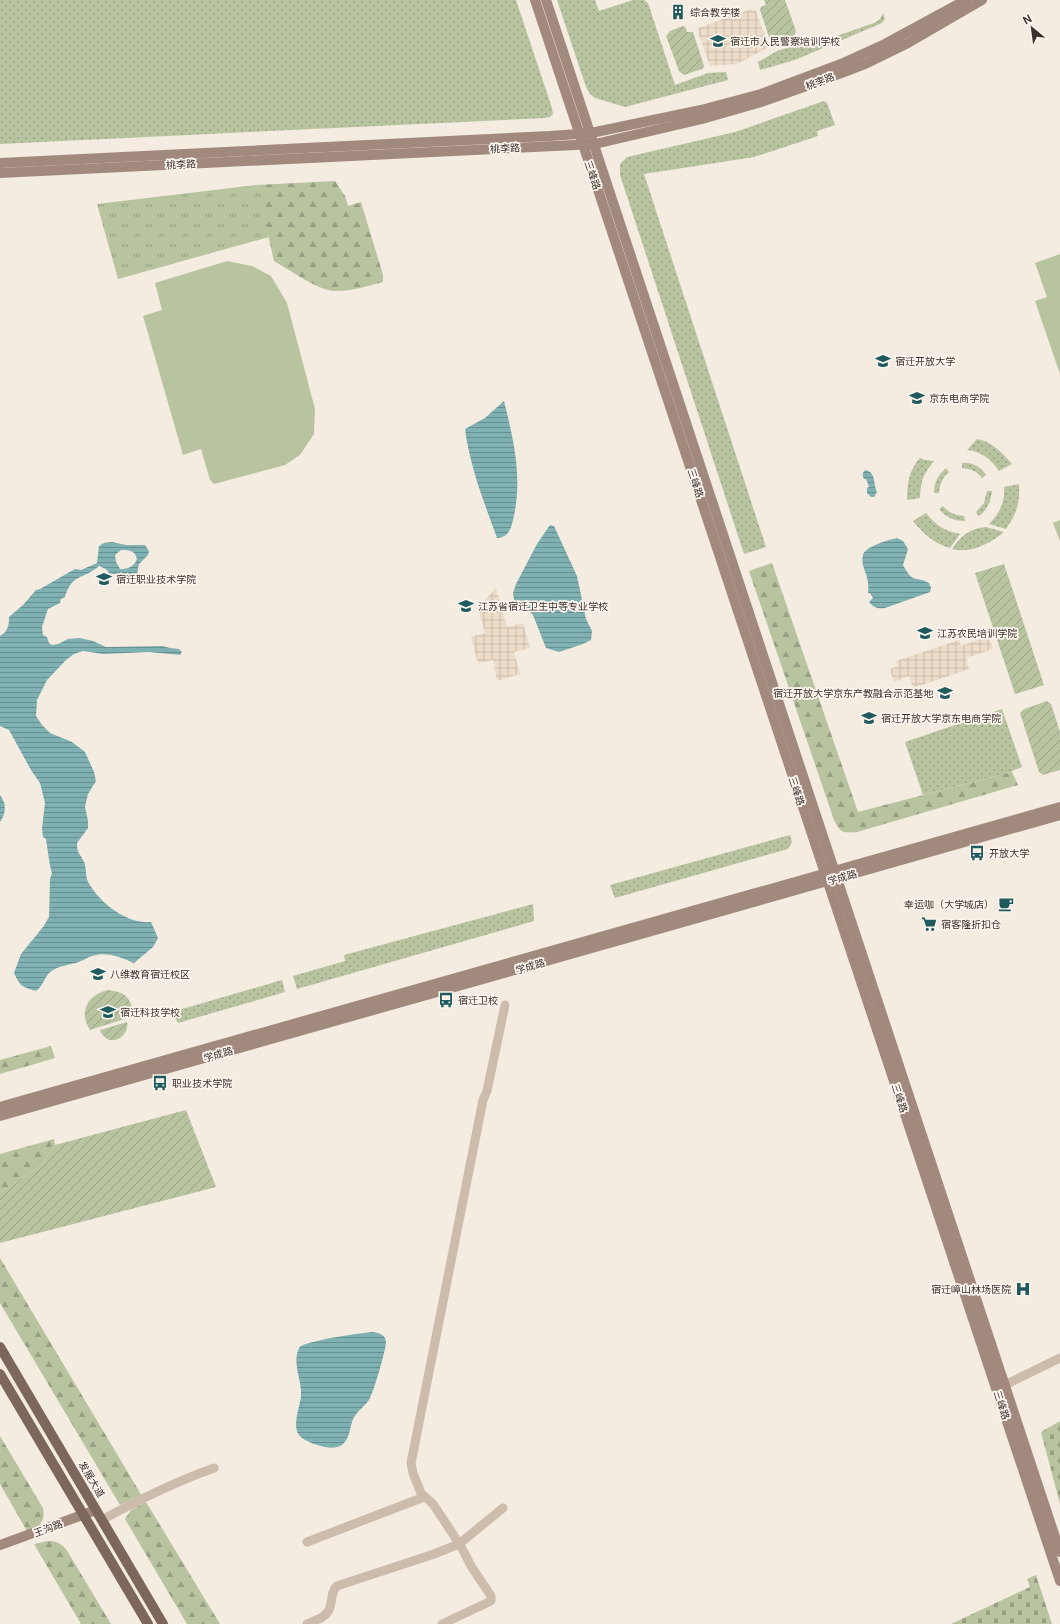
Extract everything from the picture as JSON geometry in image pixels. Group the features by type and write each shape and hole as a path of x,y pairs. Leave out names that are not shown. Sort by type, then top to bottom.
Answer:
{"main road":[{"name":"三峰路","path":"535,0 579,134 1005,1385 1060,1552"},
{"name":"三峰路","path":"546,0 591,133 1060,1581"},
{"name":"桃李路","path":"0,163 591,133 700,110 761,94 841,64 885,44 966,0"},
{"name":"桃李路","path":"0,172 594,144 702,119 758,103 815,83 864,64 908,43 982,0"},
{"name":"学成路","path":"0,1116 831,876 1060,807"},
{"name":"学成路","path":"0,1107 831,876 1060,815"},
{"name":"发展大道","path":"0,1347 163,1624"},
{"path":"0,1374 148,1624"},
{"name":"王沟路","path":"0,1545 96,1510"}],"street":[{"path":"442,1624 491,1601 491,1596 433,1504 424,1497 419,1489 413,1473 412,1455 483,1100 487,1091 505,1005"},
{"path":"1005,1385 1060,1358"},
{"path":"102,1520 167,1486 214,1468"},
{"path":"307,1542 424,1497"},
{"path":"307,1624 322,1618 328,1612 333,1590 337,1586 434,1554 459,1544 503,1508"}],"green space":[{"path":"0,0 516,0 553,114 550,117 544,118 0,144"},
{"path":"557,0 595,0 599,11 633,0 644,0 648,3 675,85 708,73 726,72 728,80 625,107 595,98 590,94 586,87"},
{"path":"764,0 785,0 796,31 794,36 771,43 760,10 761,7 766,5"},
{"path":"883,13 885,19 882,23 795,60 760,70 758,62 777,51 796,45 804,47 874,23 880,19"},
{"path":"683,26 686,28 687,32 693,32 704,66 702,69 684,75 679,71 666,36 670,31"},
{"path":"824,101 827,103 835,125 817,131 818,136 754,157 644,174 766,547 744,554 620,175 620,164 627,157 735,132"},
{"path":"335,181 345,196 348,206 361,202 383,275 383,282 352,290 327,290 311,283 274,261 257,185"},
{"path":"257,185 269,237 118,279 97,204"},
{"path":"1060,254 1060,374 1035,301 1047,297 1035,263"},
{"path":"227,261 252,266 271,276 287,303 315,409 314,434 300,455 285,465 214,484 210,480 201,449 183,455 143,316 162,310 155,283"},
{"path":"977,439 992,445 1012,464 999,471 986,457 977,452 967,450"},
{"path":"920,458 934,461 923,478 920,498 907,500 909,478 913,467"},
{"path":"962,463 969,463 976,466 986,475 982,478 974,471 962,468"},
{"path":"946,468 949,472 942,481 939,493 934,493 937,479"},
{"path":"1019,484 1017,508 1006,529 989,524 1001,507 1004,498 1004,487"},
{"path":"987,491 992,491 991,499 982,514 979,516 976,512 984,503"},
{"path":"943,506 952,513 964,516 965,521 953,519 944,514 939,509"},
{"path":"926,513 941,527 960,534 950,548 929,538 913,521"},
{"path":"1060,520 1060,541 1053,523"},
{"path":"986,527 1004,532 987,544 974,549 952,549 966,534 975,529"},
{"path":"772,563 858,812 1012,772 1018,785 857,832 845,832 840,830 834,820 749,571"},
{"path":"1004,564 1044,685 1015,694 975,573"},
{"path":"1047,701 1051,704 1060,732 1060,770 1043,775 1039,772 1020,713 1024,709"},
{"path":"1002,709 1022,767 1012,772 923,795 905,742"},
{"path":"790,835 792,842 788,849 615,898 610,885"},
{"path":"533,904 534,921 297,989 293,976 345,961 344,955"},
{"path":"282,980 285,992 178,1023 172,1012"},
{"path":"108,990 119,992 127,997 134,1016 90,1030 85,1016 87,1005 95,996"},
{"path":"127,1022 125,1032 118,1039 108,1039 100,1030"},
{"path":"51,1046 55,1058 0,1074 0,1060"},
{"path":"186,1110 216,1187 0,1243 0,1193 42,1165 55,1145"},
{"path":"54,1139 55,1145 42,1165 0,1193 0,1154"},
{"path":"0,1258 141,1495 120,1505 0,1303"},
{"path":"1060,1421 1060,1504 1041,1432"},
{"path":"0,1436 43,1508 44,1513 41,1523 35,1528 27,1531 0,1484"},
{"path":"146,1502 220,1624 187,1624 125,1519 131,1510"},
{"path":"48,1541 58,1543 66,1549 111,1624 81,1624 34,1544"},
{"path":"1036,1575 1052,1624 951,1624 1030,1587 1027,1579"}],"shaded area":[{"path":"751,9 756,11 768,45 767,48 737,64 710,66 698,32 698,28"},
{"path":"496,588 507,627 523,623 530,648 514,652 520,674 497,681 493,660 478,663 471,637 485,633 478,608"},
{"path":"989,636 993,649 966,658 969,669 913,688 909,676 894,682 890,669 898,666 896,661 959,640 961,646"}],"water":[{"path":"504,401 514,445 517,490 516,505 510,530 506,535 501,538 497,538 474,471 465,429 485,418"},
{"path":"866,470 871,473 874,479 877,492 874,497 871,497 867,493 867,488 869,487 863,475"},
{"path":"550,525 554,526 577,576 586,619 592,631 591,640 559,652 546,648 533,615 529,611 518,609 513,593 516,584 537,544"},
{"path":"897,538 903,541 908,549 903,565 912,577 929,583 931,588 930,592 885,608 876,608 869,602 873,598 870,593 868,593 868,581 862,557 868,549 873,546"},
{"path":"112,542 126,545 145,545 149,551 148,555 139,564 137,574 118,575 109,573 106,569 99,566 75,580 68,589 65,597 61,599 60,603 48,609 42,627 43,635 47,637 49,643 52,645 68,639 80,638 93,641 106,647 162,646 179,649 182,652 180,655 149,652 103,654 83,651 74,654 66,660 47,680 37,700 36,716 50,733 72,742 85,752 94,772 96,781 88,794 85,807 88,828 77,843 78,851 85,865 88,882 99,897 115,911 132,920 151,922 158,938 153,947 134,963 108,954 92,956 79,962 55,969 49,973 36,991 22,985 14,973 21,954 43,927 49,917 50,879 52,873 46,839 43,837 42,828 45,803 40,783 31,770 9,730 0,726 0,636 8,628 9,617 23,605 36,590 75,569 81,570 97,563 99,546 104,543","holes":["121,550 129,550 133,552 137,559 134,564 126,569 120,569 116,562 115,555"]},
{"path":"0,795 4,802 5,808 4,815 0,822"},
{"path":"373,1332 380,1334 386,1340 384,1354 371,1396 353,1419 348,1435 343,1444 334,1448 320,1446 302,1438 297,1431 296,1426 301,1396 296,1359 300,1347 302,1345 328,1339"}],"place":[{"name":"综合教学楼","path":"678,12"},
{"name":"宿迁市人民警察培训学校","path":"718,41"},
{"name":"宿迁开放大学","path":"883,361"},
{"name":"京东电商学院","path":"917,398"},
{"name":"宿迁职业技术学院","path":"104,579"},
{"name":"江苏省宿迁卫生中等专业学校","path":"466,606"},
{"name":"江苏农民培训学院","path":"925,633"},
{"name":"宿迁开放大学京东产教融合示范基地","path":"945,693"},
{"name":"宿迁开放大学京东电商学院","path":"869,718"},
{"name":"开放大学","path":"977,853"},
{"name":"幸运咖（大学城店）","path":"1006,904"},
{"name":"宿客隆折扣仓","path":"929,924"},
{"name":"八维教育宿迁校区","path":"98,974"},
{"name":"宿迁卫校","path":"446,1000"},
{"name":"宿迁科技学校","path":"108,1012"},
{"name":"职业技术学院","path":"160,1083"},
{"name":"宿迁嶂山林场医院","path":"1023,1289"}]}
